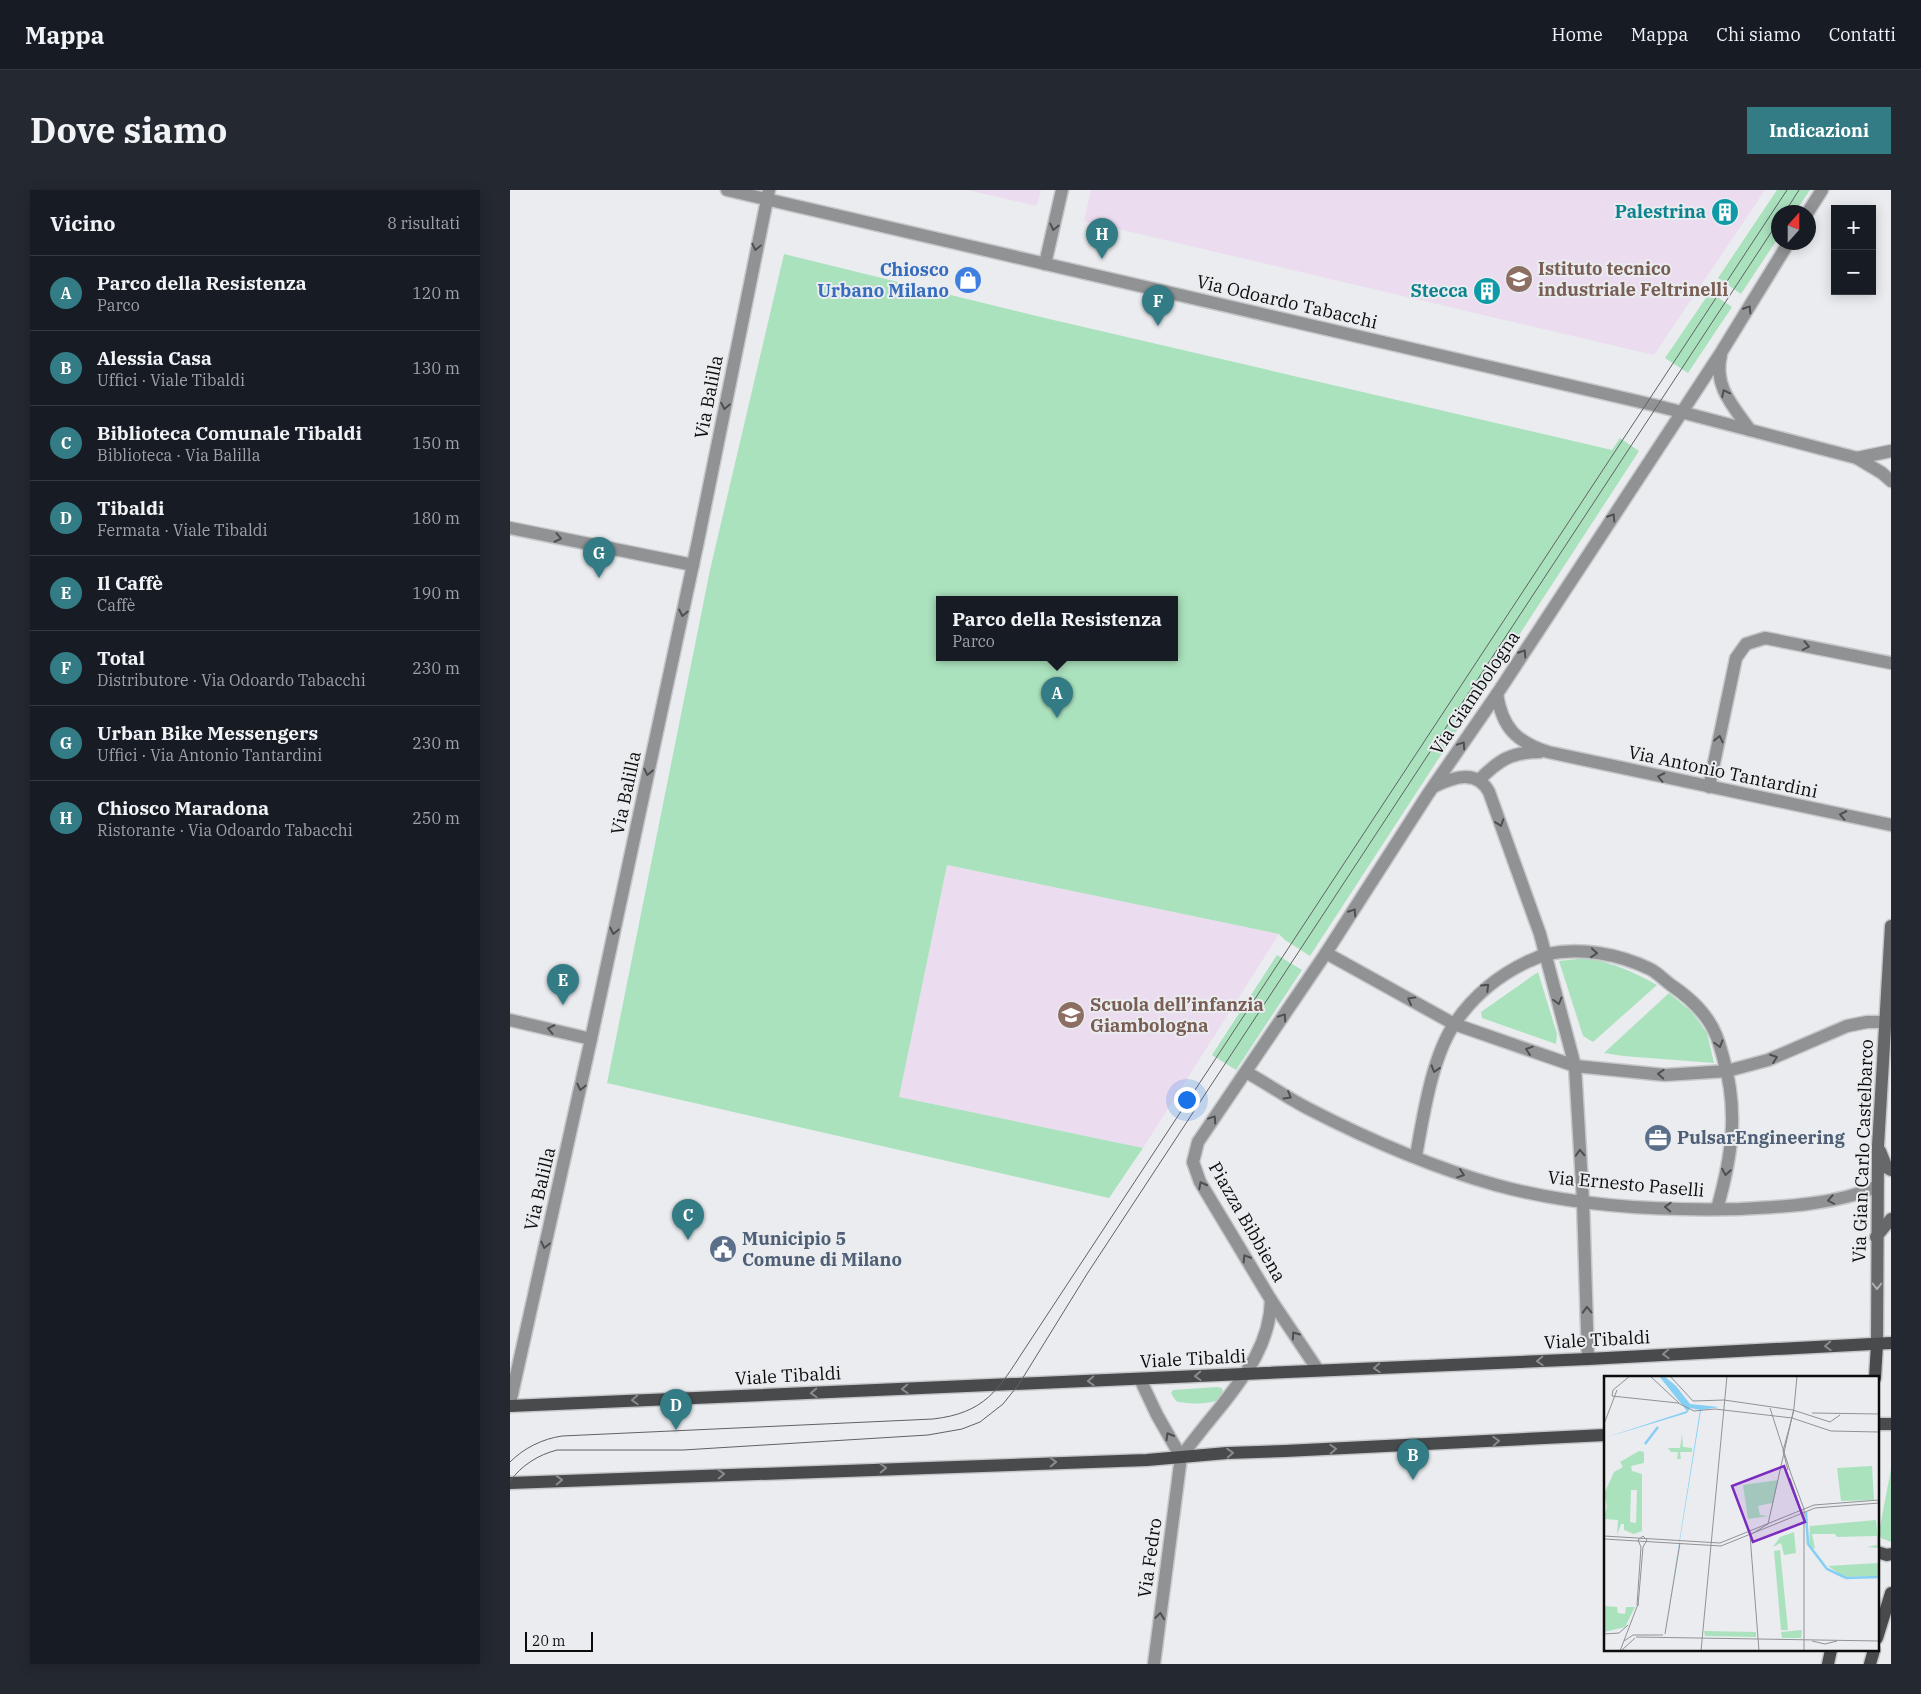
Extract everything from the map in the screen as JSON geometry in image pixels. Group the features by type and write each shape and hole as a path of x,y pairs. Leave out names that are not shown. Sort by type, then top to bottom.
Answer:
{"main road":[{"name":"Via Gian Carlo Castelbarco","path":"1875,1376 1878,1146 1891,926"},
{"path":"1878,1146 1887,1168 1891,1170"},
{"path":"1876,1237 1891,1219"},
{"name":"Viale Tibaldi","path":"510,1404 1140,1379 1891,1343"},
{"path":"1878,1424 1891,1424"},
{"path":"510,1483 1147,1460 1227,1452 1285,1451 1604,1435"},
{"path":"1878,1552 1887,1555 1891,1554"},
{"path":"1878,1635 1891,1593"}],"street":[{"name":"Via Odoardo Tabacchi","path":"728,190 768,194 1045,264 1681,412 1857,458 1882,473 1891,481"},
{"path":"1045,264 1062,190"},
{"path":"1812,205 1822,190"},
{"name":"Via Balilla","path":"510,1404 693,565 768,194"},
{"name":"Via Giambologna","path":"1193,1162 1198,1142 1326,953 1434,786 1497,694 1722,351 1784,250"},
{"path":"1722,351 1717,369 1721,386 1750,430"},
{"name":"Via Odoardo Tabacchi","path":"1857,458 1891,451"},
{"path":"510,528 693,565"},
{"path":"1709,787 1736,658 1749,642 1765,638 1891,663"},
{"name":"Via Antonio Tantardini","path":"1497,694 1499,711 1505,723 1515,736 1531,747 1891,825"},
{"name":"Via Antonio Tantardini","path":"1479,780 1497,762 1508,757 1524,752 1548,752"},
{"path":"1434,786 1449,779 1467,777 1479,780 1485,785 1545,954 1574,1066 1583,1201 1588,1359"},
{"path":"1416,1156 1432,1078 1441,1050 1454,1024 1472,1002 1492,982 1513,968 1545,954 1575,951 1605,954 1631,961 1651,970 1688,997 1702,1011 1716,1035 1727,1071 1732,1098 1732,1129 1725,1182 1717,1209"},
{"path":"1326,953 1454,1024 1574,1066 1665,1075 1727,1071 1768,1060 1847,1026 1867,1022 1885,1022"},
{"path":"510,1020 591,1039"},
{"name":"Via Ernesto Paselli","path":"1246,1072 1306,1108 1380,1143 1496,1185 1543,1196 1583,1201 1717,1209 1756,1208 1819,1202 1862,1194 1877,1186"},
{"name":"Piazza Bibbiena","path":"1193,1162 1200,1182 1271,1300 1318,1370"},
{"name":"Piazza Bibbiena","path":"1181,1457 1246,1374 1267,1332 1271,1316 1271,1300"},
{"path":"1140,1379 1157,1415 1181,1457"},
{"name":"Via Fedro","path":"1154,1664 1181,1457"}],"shaded area":[{"path":"967,190 1041,190 1037,206"},
{"name":"Istituto tecnico industriale Feltrinelli","path":"1091,190 1765,190 1654,355 1084,221"},
{"name":"Scuola dell’infanzia Giambologna","path":"947,865 1279,934 1143,1148 899,1097"}],"green space":[{"path":"1777,190 1810,190 1800,205 1771,205 1771,249 1741,294 1718,278"},
{"path":"784,254 1045,318 1612,450 1620,438 1639,451 1310,956 1279,934 947,865 899,1097 1143,1148 1109,1198 607,1083 710,570"},
{"path":"1710,292 1732,307 1688,373 1665,358"},
{"path":"1277,955 1302,970 1236,1070 1212,1055"},
{"path":"1587,958 1623,968 1657,985 1593,1042 1583,1036 1559,961"},
{"path":"1538,972 1557,1034 1556,1044 1482,1018 1481,1012"},
{"path":"1669,993 1692,1012 1707,1033 1714,1063 1604,1053"},
{"path":"1222,1388 1222,1394 1214,1401 1207,1403 1179,1402 1176,1401 1171,1393 1173,1390"},
{"path":"1891,1469 1891,1542 1881,1538 1879,1532"}],"tram line":[{"path":"510,1462 521,1452 534,1445 547,1439 562,1436 933,1419 966,1411 988,1397 1015,1364 1787,190"},
{"path":"1789,205 1799,190"},
{"path":"510,1481 531,1461 557,1450 683,1450 928,1435 962,1429 980,1422 1003,1404 1019,1384 1087,1274 1771,233"}],"place":[{"name":"Palestrina","path":"1725,212"},
{"name":"Chiosco Maradona","path":"1102,259"},
{"name":"Istituto tecnico industriale Feltrinelli","path":"1519,279"},
{"name":"Chiosco Urbano Milano","path":"968,280"},
{"name":"Stecca","path":"1487,291"},
{"name":"Total","path":"1158,326"},
{"name":"Urban Bike Messengers","path":"599,578"},
{"name":"Parco della Resistenza","path":"1057,718"},
{"name":"Il Caffè","path":"563,1005"},
{"name":"Scuola dell’infanzia Giambologna","path":"1071,1015"},
{"name":"PulsarEngineering","path":"1658,1138"},
{"name":"Biblioteca Comunale Tibaldi","path":"688,1240"},
{"name":"Municipio 5 Comune di Milano","path":"723,1249"},
{"name":"Tibaldi","path":"676,1430"},
{"name":"Alessia Casa","path":"1413,1480"}]}
